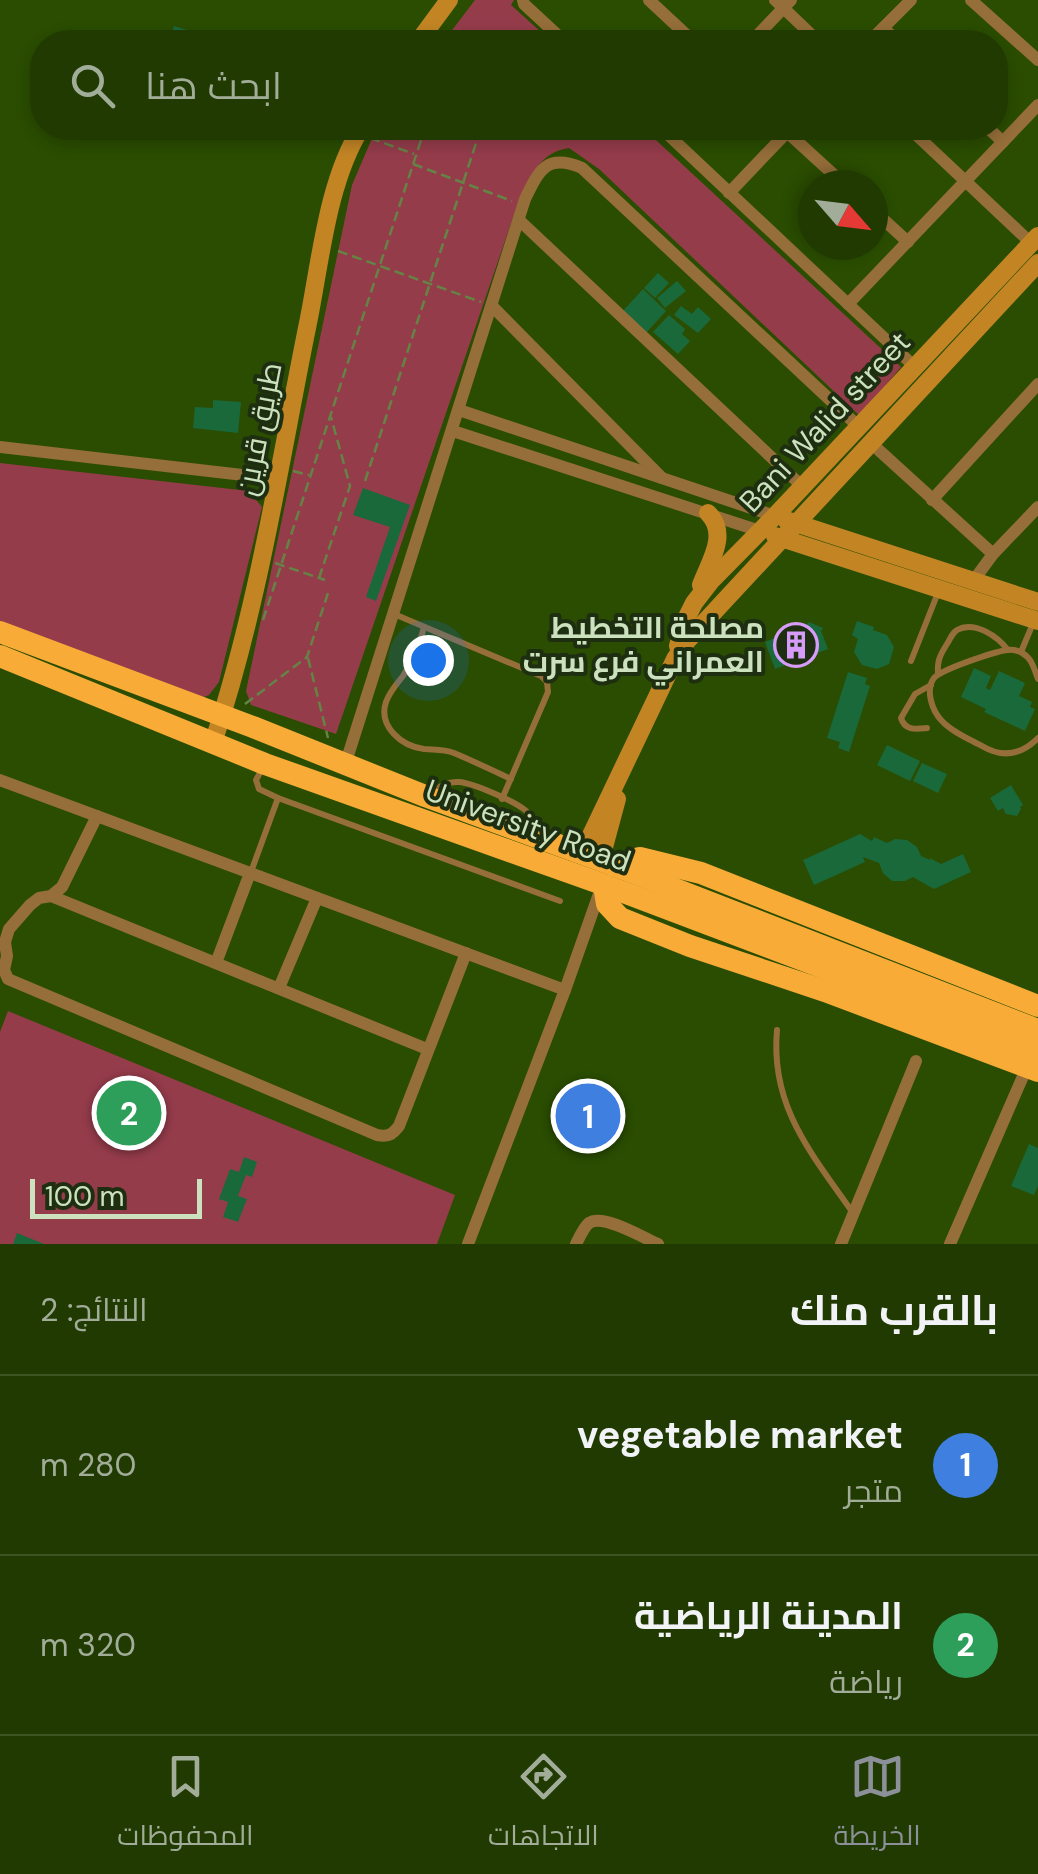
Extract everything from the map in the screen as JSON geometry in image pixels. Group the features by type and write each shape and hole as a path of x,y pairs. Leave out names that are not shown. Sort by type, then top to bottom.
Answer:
{"highway":[{"name":"University Road","path":"0,632 534,837 604,870"},
{"name":"University Road","path":"0,656 265,764 458,832 604,870"},
{"path":"604,870 640,858 701,873 1038,1006"},
{"path":"604,870 1038,1030"},
{"path":"604,870 608,904 620,918 690,946 1034,1063"}],"street":[{"path":"427,30 449,0"},
{"path":"523,0 552,30"},
{"path":"649,0 681,30"},
{"path":"884,28 910,0"},
{"path":"971,0 1004,30"},
{"path":"760,30 783,3 808,30"},
{"path":"1008,33 1038,60"},
{"path":"1008,138 1038,106"},
{"name":"طريق قرين","path":"214,743 227,718 323,246 353,140"},
{"path":"676,140 915,367"},
{"path":"730,193 780,140"},
{"path":"799,140 830,170"},
{"path":"922,140 1034,240"},
{"path":"848,304 1004,142 1002,140"},
{"path":"339,763 393,614 523,205 537,172 544,166 561,161 582,168 859,427"},
{"path":"519,220 803,487"},
{"path":"888,224 908,242"},
{"name":"Bani Walid street","path":"675,658 685,621 710,582 1034,240"},
{"name":"Bani Walid street","path":"675,658 701,625 1038,264"},
{"path":"492,306 665,481"},
{"path":"932,500 1038,384"},
{"path":"459,410 974,580 1037,614"},
{"path":"453,431 939,589 1037,614"},
{"path":"871,443 993,554"},
{"path":"0,447 279,473"},
{"path":"694,602 719,539 719,529 708,513"},
{"path":"974,580 993,554 1035,516"},
{"path":"468,1244 564,990 604,870 621,776 675,658"},
{"path":"0,780 564,990"},
{"path":"97,816 62,887 30,905 9,929 4,970 8,979 377,1135 386,1136 399,1126 466,953"},
{"path":"216,963 250,873"},
{"path":"51,896 427,1049"},
{"path":"279,988 317,898"},
{"path":"2,993 8,979"},
{"path":"841,1244 916,1061"},
{"path":"950,1244 1034,1063"},
{"path":"576,1244 589,1223 598,1220 658,1244"}],"lane":[{"path":"911,662 939,589"},
{"path":"393,614 542,676 547,682 548,692 502,799"},
{"path":"1021,652 1037,614"},
{"path":"424,626 415,654 387,701 383,714 387,726 411,746 452,752 511,779"},
{"path":"927,728 908,728 902,715 915,694 930,685 938,674 940,656 951,636 960,629 979,630 1008,650"},
{"path":"938,674 1008,650 1021,652 1032,662 1038,679"},
{"path":"930,685 930,698 940,720 986,749 1018,752 1038,738"},
{"path":"265,764 256,780 259,789 278,798 560,901"},
{"path":"425,796 442,785 459,782 529,814 535,826 534,837"},
{"path":"250,873 278,798"},
{"path":"447,858 458,832"},
{"path":"778,1030 777,1068 786,1106 804,1141 853,1214"}],"path":[{"path":"382,140 416,155"},
{"path":"264,620 421,140"},
{"path":"365,481 476,140"},
{"path":"412,164 523,205"},
{"path":"323,246 492,306"},
{"path":"319,578 350,486 330,415"},
{"path":"279,473 311,475"},
{"path":"260,558 325,580"},
{"path":"329,590 308,657 339,763"},
{"path":"227,718 308,657"}],"shaded area":[{"path":"475,0 514,0 511,5 539,30 452,30"},
{"path":"371,140 656,140 901,367 860,416 599,169 569,148 551,154 539,165 520,197 336,734 251,705 246,691 352,185"},
{"path":"0,463 249,491 262,507 219,682 209,695 194,701 0,627"},
{"path":"8,1011 455,1195 437,1244 0,1244 0,1032"}],"building":[{"path":"658,273 669,283 655,298 644,288"},
{"path":"677,281 686,291 665,308 657,298"},
{"path":"643,289 666,311 646,333 622,312"},
{"path":"681,306 692,314 698,307 711,319 698,333 674,315"},
{"path":"669,315 685,329 682,334 690,341 678,354 653,332"},
{"path":"213,400 241,402 238,433 193,428 195,407 213,408"},
{"path":"363,488 410,505 376,601 366,597 390,527 353,515"},
{"path":"857,621 887,635 894,647 889,664 877,669 862,665 854,652 858,639 852,635"},
{"name":"مصلحة التخطيط العمراني فرع سرت","path":"809,622 823,628 828,649 775,669 765,642"},
{"path":"974,668 991,676 986,688 990,690 999,671 1025,683 1019,696 1032,702 1030,707 1035,709 1025,731 961,697"},
{"path":"848,672 867,678 865,684 870,686 849,752 838,748 840,742 827,738"},
{"path":"887,745 920,761 910,781 877,765"},
{"path":"922,763 947,774 938,793 913,781"},
{"path":"1011,785 1023,805 1017,816 1006,814 1003,808 998,811 990,798"},
{"path":"860,834 887,843 907,840 921,856 941,864 963,854 971,872 934,889 913,877 892,881 879,863 863,857 865,862 814,885 803,860"},
{"path":"1029,1144 1038,1148 1038,1186 1034,1195 1011,1186"},
{"path":"244,1157 257,1162 252,1177 246,1175 238,1196 247,1199 238,1222 223,1217 228,1202 219,1199 230,1169 239,1172"},
{"path":"17,1233 44,1244 13,1244"}],"place":[{"name":"مصلحة التخطيط العمراني فرع سرت","path":"796,645"},
{"name":"المدينة الرياضية","path":"129,1113"},
{"name":"vegetable market","path":"588,1116"}]}
